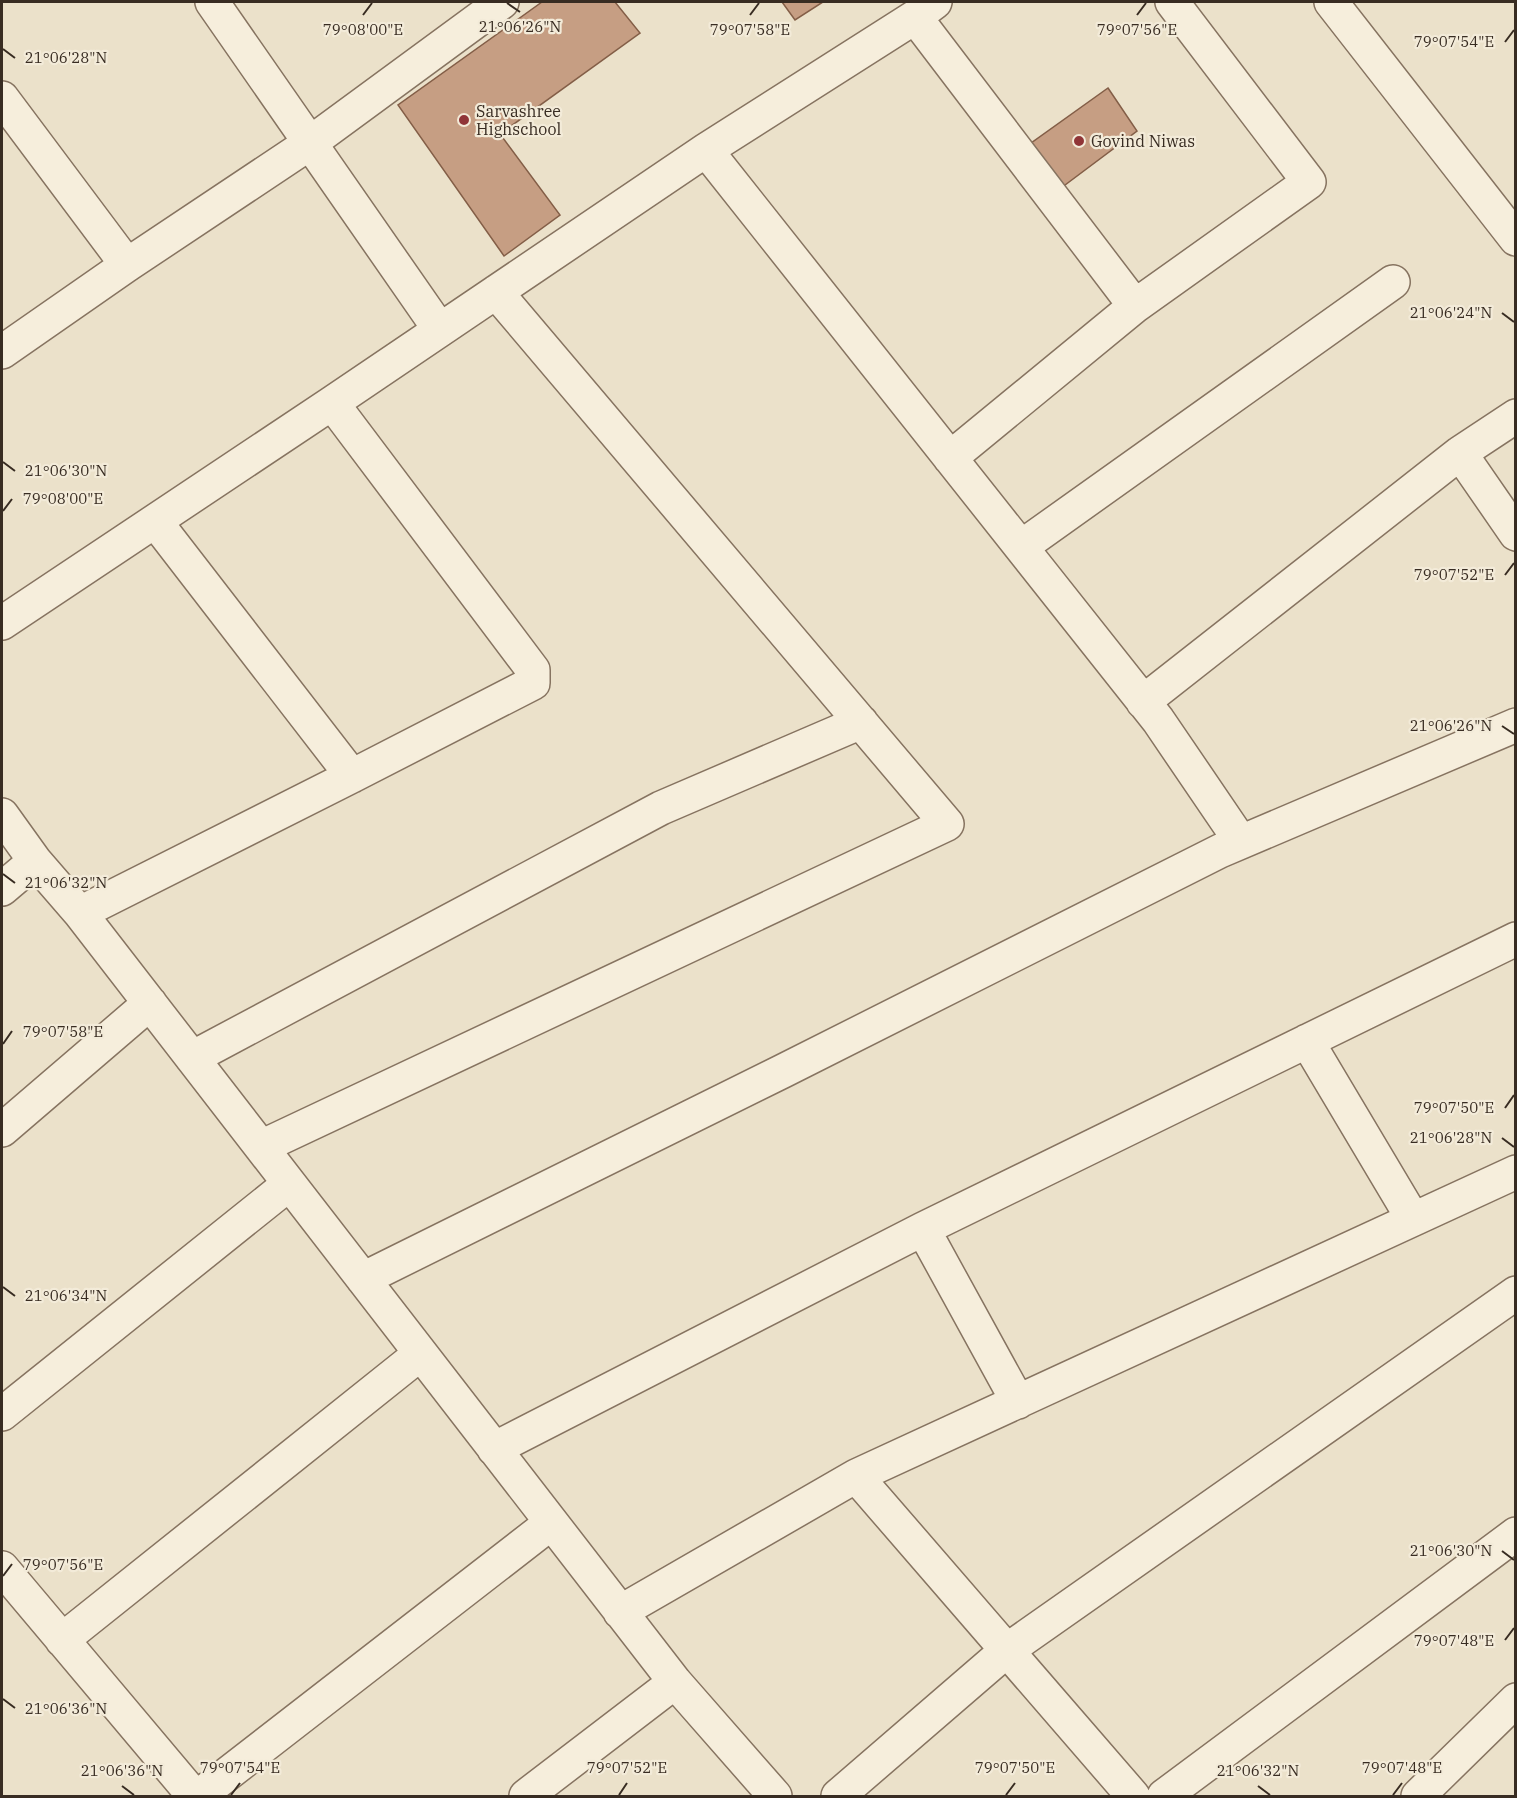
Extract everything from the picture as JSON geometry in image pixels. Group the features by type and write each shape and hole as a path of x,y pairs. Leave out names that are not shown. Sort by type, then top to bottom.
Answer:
{"street":[{"path":"212,2 440,330"},
{"path":"2,352 127,265 310,143 502,2"},
{"path":"950,458 1135,306 1309,182 1172,2"},
{"path":"1331,2 1515,239"},
{"path":"2,623 706,150 925,9 1135,306"},
{"path":"2,98 127,265"},
{"path":"706,150 1158,720 1240,842"},
{"path":"1021,547 1393,282"},
{"path":"261,1147 947,824 496,292"},
{"path":"80,913 532,683 533,670 332,403"},
{"path":"1143,702 1460,453 1515,416"},
{"path":"1460,453 1515,534"},
{"path":"155,521 352,776"},
{"path":"192,1058 661,808 861,722"},
{"path":"363,1279 1220,851 1515,725"},
{"path":"2,815 35,861 80,913 675,1682 775,1797"},
{"path":"2,889 35,861"},
{"path":"494,1449 923,1229 1515,939"},
{"path":"2,1130 150,1003"},
{"path":"1306,1041 1413,1219"},
{"path":"620,1612 856,1476 1515,1172"},
{"path":"2,1414 290,1184"},
{"path":"923,1229 1018,1402"},
{"path":"838,1797 1006,1651 1515,1293"},
{"path":"62,1640 420,1353"},
{"path":"856,1476 1132,1797"},
{"path":"199,1797 551,1523"},
{"path":"1164,1797 1515,1534"},
{"path":"2,1568 194,1797"},
{"path":"525,1797 675,1682"},
{"path":"1418,1797 1515,1700"}],"building":[{"name":"Sarvashree Highschool","path":"542,2 615,2 640,33 500,134 560,215 504,256 398,105"},
{"path":"782,2 823,2 795,20"},
{"name":"Govind Niwas","path":"1108,88 1137,131 1053,194 1020,151"}],"place":[{"name":"Sarvashree Highschool","path":"464,120"},
{"name":"Govind Niwas","path":"1079,141"}]}
